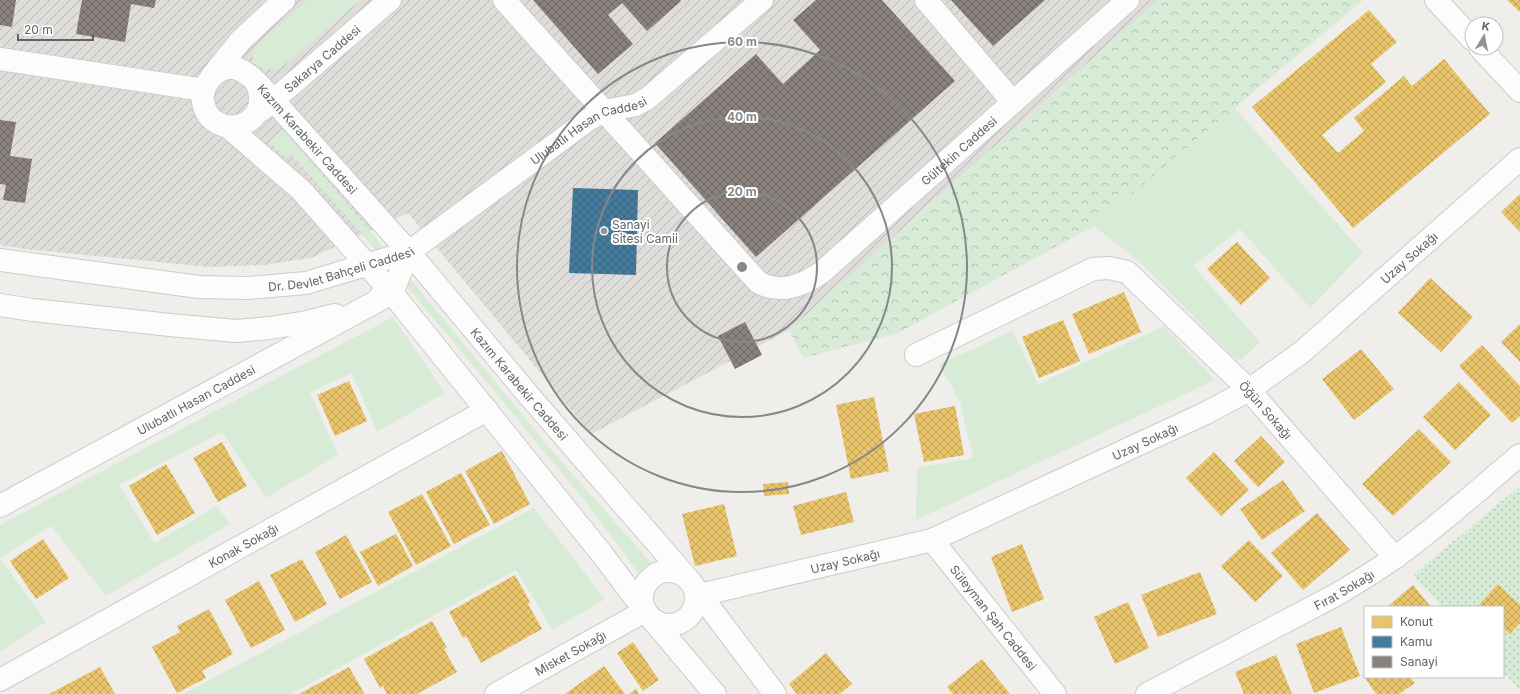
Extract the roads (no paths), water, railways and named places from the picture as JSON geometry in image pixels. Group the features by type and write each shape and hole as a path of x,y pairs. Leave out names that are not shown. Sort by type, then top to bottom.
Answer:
{"street":[{"path":"254,117 242,125 227,126 218,123 205,109 203,100 208,83 241,40 284,0"},
{"name":"Sakarya Caddesi","path":"254,117 390,0"},
{"path":"504,0 604,112"},
{"name":"Ulubatlı Hasan Caddesi","path":"409,252 588,120 604,112 636,105 648,98 762,0"},
{"path":"926,0 1013,102"},
{"name":"Gültekin Caddesi","path":"604,112 758,282 766,287 783,288 810,280 822,272 1128,0"},
{"path":"1436,0 1464,30"},
{"path":"1487,56 1520,91"},
{"path":"0,59 208,83"},
{"name":"Kazım Karabekir Caddesi","path":"208,83 218,72 232,68 242,70 250,75 409,252 531,398 695,588 775,694"},
{"name":"Kazım Karabekir Caddesi","path":"254,117 259,109 261,100 260,91 256,82"},
{"path":"227,126 301,190 392,293 602,554 645,612 715,694"},
{"name":"Uzay Sokağı","path":"695,588 932,540 1206,413 1249,390 1302,352 1520,159"},
{"name":"Dr. Devlet Bahçeli Caddesi","path":"0,260 199,287 248,288 306,283 409,252"},
{"name":"Dr. Devlet Bahçeli Caddesi","path":"392,293 409,252"},
{"name":"Öğün Sokağı","path":"916,355 1094,269 1109,268 1128,272 1249,390 1395,558"},
{"path":"0,305 33,310 236,331 270,328 307,322 340,313 392,293"},
{"name":"Ulubatlı Hasan Caddesi","path":"0,506 392,293"},
{"name":"Konak Sokağı","path":"0,680 486,410"},
{"name":"Fırat Sokağı","path":"1147,694 1334,596 1395,558 1520,455"},
{"name":"Süleyman Şah Caddesi","path":"932,540 1055,694"},
{"path":"665,571 673,571 682,575 695,588 696,598 690,615 675,625 658,623 645,612 641,594 649,579 656,574 665,571"},
{"name":"Misket Sokağı","path":"496,694 645,612"}],"place":[{"name":"Sanayi Sitesi Camii","path":"604,231"}]}
